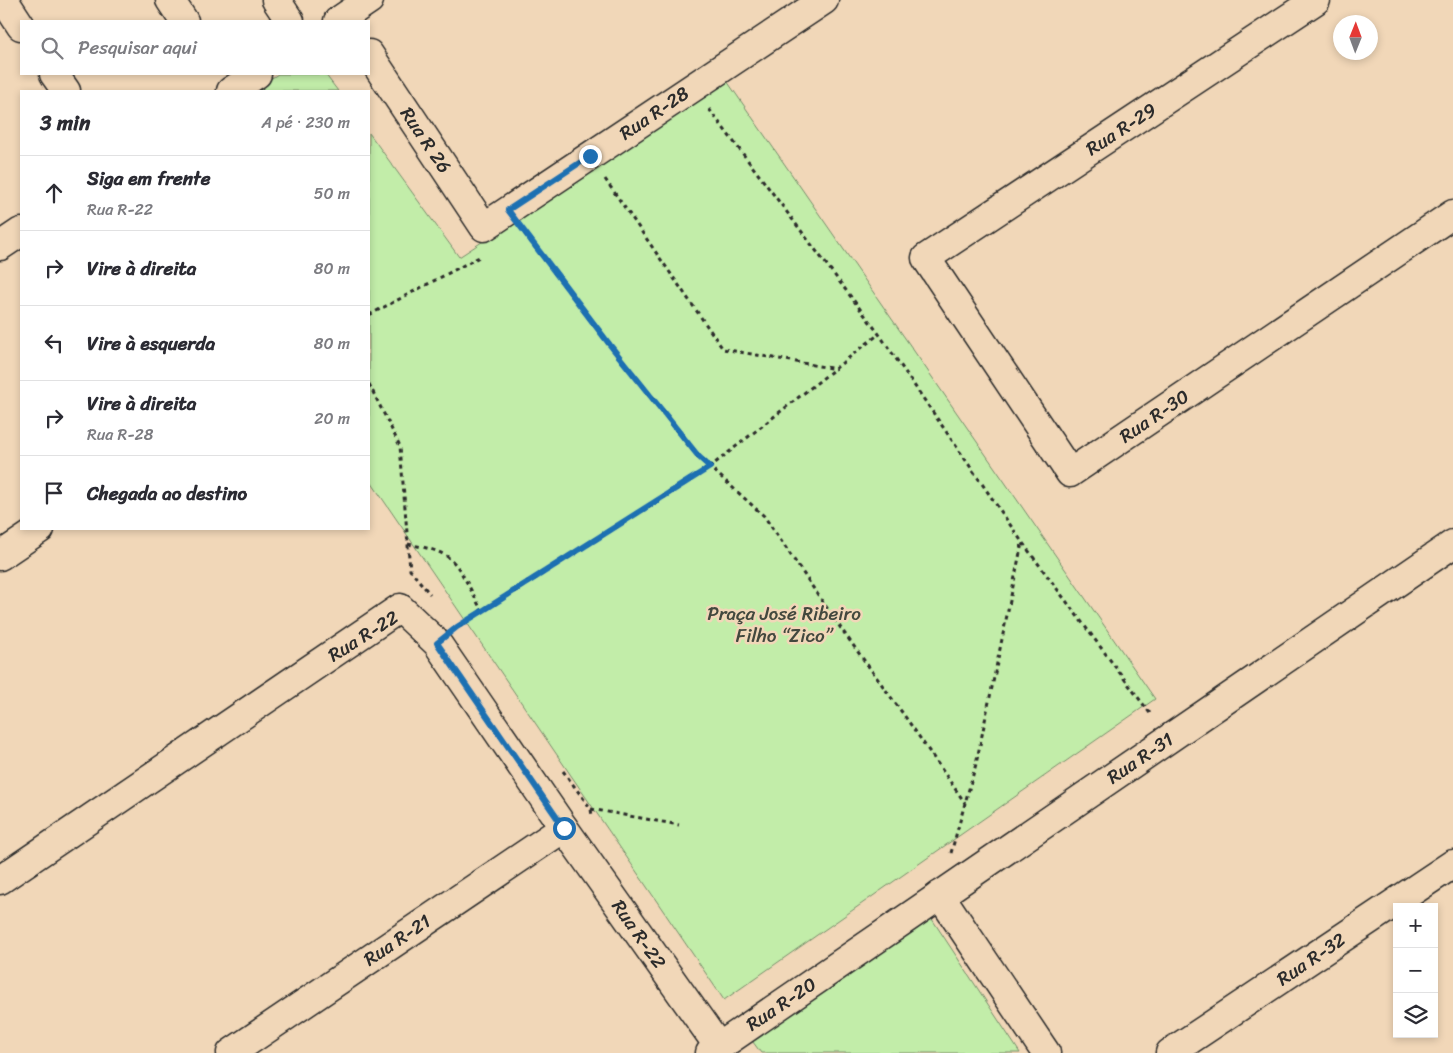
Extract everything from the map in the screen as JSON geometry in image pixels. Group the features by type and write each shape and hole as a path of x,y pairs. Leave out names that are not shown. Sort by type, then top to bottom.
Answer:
{"street":[{"path":"4,0 20,24"},
{"path":"170,0 183,20"},
{"path":"276,0 289,20"},
{"path":"343,20 369,0"},
{"name":"Rua R-28","path":"484,227 824,0"},
{"name":"Rua R-29","path":"926,258 1316,0"},
{"name":"Rua R 26","path":"370,56 484,227"},
{"path":"55,75 65,90"},
{"path":"219,75 229,90"},
{"path":"232,90 256,75"},
{"name":"Rua R-30","path":"926,258 1070,473 1453,214"},
{"path":"0,246 20,233"},
{"path":"0,556 39,530"},
{"name":"Rua R-31","path":"827,973 1453,544"},
{"name":"Rua R-22","path":"0,880 400,608 437,643 714,1050"},
{"name":"Rua R-21","path":"231,1053 564,828"},
{"name":"Rua R-32","path":"1170,1053 1453,864"},
{"path":"940,895 1046,1053"},
{"name":"Rua R-20","path":"714,1050 827,973"}],"path":[{"path":"693,87 879,334 1022,542 1168,739"},
{"path":"590,156 723,349 836,369"},
{"path":"508,210 699,457 764,516 842,630 965,803"},
{"path":"437,643 457,627 710,467 879,334"},
{"path":"370,386 400,446 410,570 434,600"},
{"path":"940,895 976,764 1022,542"},
{"path":"408,544 449,557 482,611"},
{"path":"561,769 591,809 592,818"},
{"path":"591,809 679,825"}],"green space":[{"path":"276,75 326,75 337,90 254,90"},
{"name":"Praça José Ribeiro Filho “Zico”","path":"727,81 1155,699 724,1000 370,480 370,134 459,257"},
{"path":"930,916 1020,1053 761,1053 750,1038"}],"route":[{"path":"564,828 437,643 457,627 710,467 699,457 610,345 508,210 590,156"}]}
